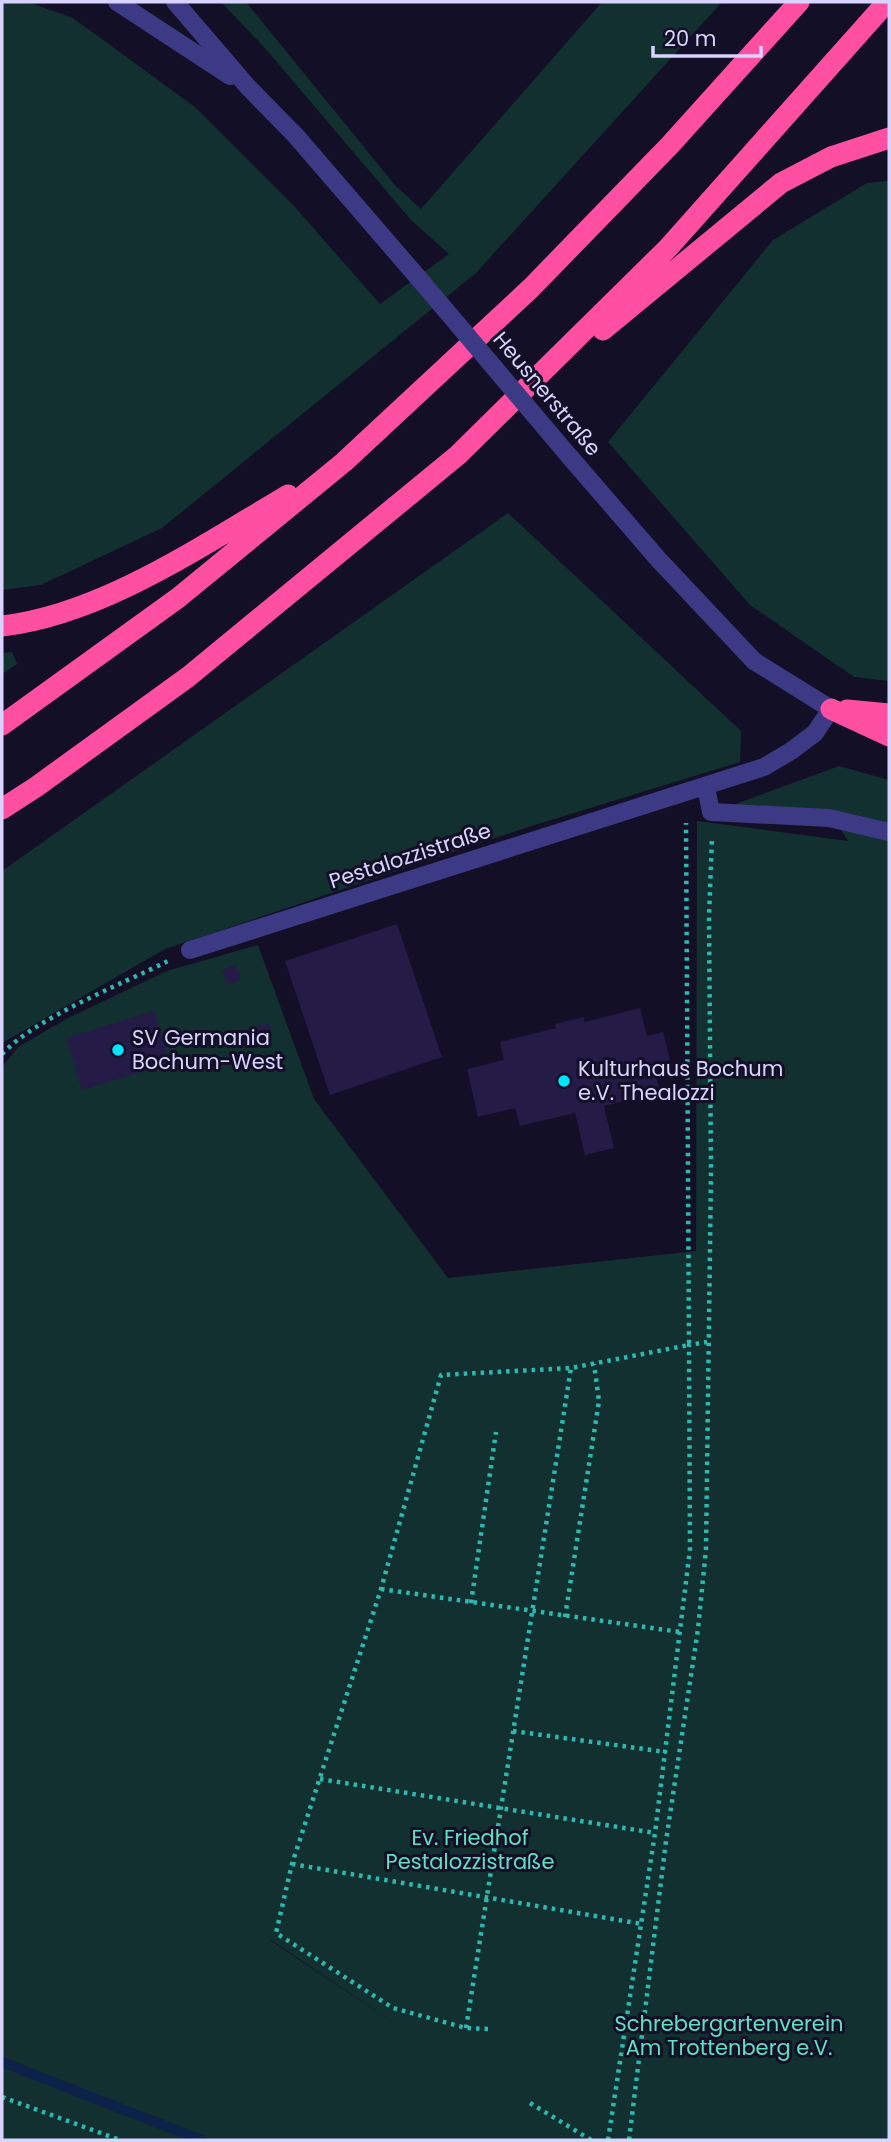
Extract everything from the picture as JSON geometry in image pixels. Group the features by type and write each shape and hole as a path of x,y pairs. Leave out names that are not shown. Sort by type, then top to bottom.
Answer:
{"highway":[{"path":"2,725 178,598 344,462 531,288 670,145 799,2"},
{"path":"2,809 188,677 458,455 668,248 887,2"},
{"path":"504,411 781,183 831,157 889,138"},
{"path":"2,626 29,623 91,602 160,570 344,462"},
{"path":"831,709 889,714"},
{"path":"831,709 889,736"}],"street":[{"name":"Heusnerstraße","path":"117,2 248,87"},
{"name":"Heusnerstraße","path":"175,2 248,87 296,136 658,559 754,661 831,709"},
{"name":"Pestalozzistraße","path":"190,950 682,795 764,766 815,733 831,709"},
{"path":"706,786 711,812 828,818 889,832"}],"path":[{"path":"608,2140 655,1833 690,1549 686,825 682,795"},
{"path":"629,2140 666,1841 698,1629 706,1549 711,1172 711,812"},
{"path":"2,1054 13,1042 58,1014 190,950"},
{"path":"488,2029 466,2028 393,2008 276,1933 292,1864 381,1589 441,1375 571,1368 707,1342"},
{"path":"565,1616 600,1401 594,1364"},
{"path":"466,2028 571,1368"},
{"path":"471,1603 496,1432"},
{"path":"381,1589 680,1632"},
{"path":"513,1731 666,1752"},
{"path":"320,1779 655,1833"},
{"path":"292,1864 642,1924"},
{"path":"2,2097 120,2140"},
{"path":"530,2103 591,2140"}],"green space":[{"path":"2,2 28,2 73,18 195,107 294,206 380,304 449,254 411,220 264,47 221,2 246,2 394,184 421,209 602,2 722,2 476,273 162,528 41,585 2,590"},
{"path":"889,181 889,681 854,677 750,605 608,442 773,240 867,183"},
{"path":"508,513 741,731 740,762 522,829 165,949 2,1043 2,871"},
{"path":"12,652 17,664 2,674 2,653"},
{"path":"839,766 889,780 889,2140 2,2140 2,1067 18,1047 68,1018 167,971 258,945 314,1099 448,1278 696,1251 697,821 848,841 831,813 733,805","holes":["271,1940 406,2031 271,1941"]}],"building":[{"path":"397,924 442,1057 330,1095 285,961"},
{"path":"236,965 241,980 227,985 222,970"},
{"name":"Kulturhaus Bochum e.V. Thealozzi","path":"640,1008 647,1036 663,1032 670,1060 653,1064 660,1092 604,1106 614,1148 585,1155 575,1113 520,1126 515,1108 478,1117 467,1069 504,1060 500,1042 556,1028 555,1024 583,1017 585,1022"},
{"name":"SV Germania Bochum-West","path":"154,1011 170,1063 82,1090 66,1038"},
{"path":"269,1023 273,1038 245,1046 240,1031"}],"waterway":[{"path":"2,2062 201,2140"}],"place":[{"name":"SV Germania Bochum-West","path":"118,1050"},
{"name":"Kulturhaus Bochum e.V. Thealozzi","path":"564,1081"}],"park label":[{"name":"Ev. Friedhof Pestalozzistraße","path":"470,1850"},
{"name":"Schrebergartenverein Am Trottenberg e.V.","path":"729,2036"}]}
